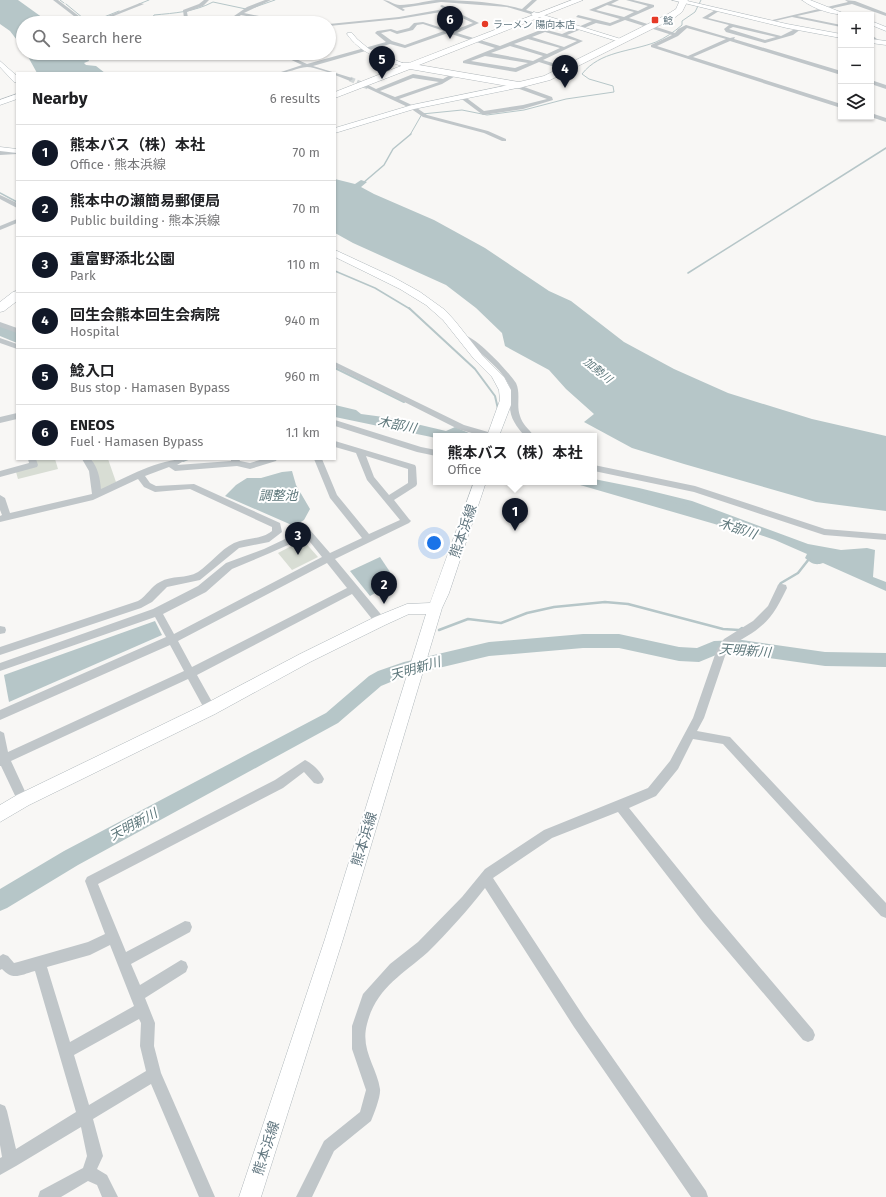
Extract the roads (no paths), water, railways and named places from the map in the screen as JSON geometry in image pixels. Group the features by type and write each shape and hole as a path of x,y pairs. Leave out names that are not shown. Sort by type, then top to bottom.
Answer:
{"highway":[{"path":"537,15 571,0"},
{"path":"336,94 473,39 579,0"},
{"path":"407,65 455,74 484,72 517,86 547,78 652,26 675,14 679,10 681,1"},
{"path":"0,308 16,296"}],"street":[{"path":"55,0 77,16"},
{"path":"186,16 185,12 201,5 206,0"},
{"path":"237,16 249,8 269,0"},
{"path":"386,0 411,15"},
{"path":"523,10 535,0"},
{"path":"617,0 578,16 610,25 652,6 638,1 628,0"},
{"path":"805,0 838,13"},
{"path":"847,0 886,15"},
{"path":"397,7 438,1 480,3 523,10 622,41"},
{"path":"438,1 448,10 477,23 451,32 405,47 390,42 377,32 392,30 397,33 412,28 416,24 423,23 451,32 473,39 500,48"},
{"path":"681,1 766,22 838,36"},
{"path":"766,22 853,2"},
{"path":"110,16 142,4"},
{"path":"607,4 638,12"},
{"path":"336,25 399,18 448,10"},
{"path":"593,10 652,26 676,35"},
{"path":"717,10 704,18 781,37"},
{"path":"240,14 250,16"},
{"path":"792,17 838,25"},
{"path":"563,35 596,21"},
{"path":"344,24 349,30 350,34 365,49 407,65"},
{"path":"733,24 726,29 728,31 765,42 799,29"},
{"path":"874,24 886,28"},
{"path":"838,72 686,26 676,35 653,46 838,105"},
{"path":"545,30 581,41 516,70 484,72 465,62 527,37 545,30"},
{"path":"689,57 741,35"},
{"path":"527,37 564,48"},
{"path":"874,38 883,43"},
{"path":"336,57 390,42"},
{"path":"509,44 547,56"},
{"path":"485,54 533,62"},
{"path":"295,60 306,65 331,72"},
{"path":"284,72 324,60"},
{"path":"538,60 567,69"},
{"path":"0,63 16,79"},
{"path":"336,73 349,79 341,80"},
{"path":"395,99 444,81 455,74"},
{"path":"377,90 413,76 444,81"},
{"path":"874,83 886,87"},
{"path":"336,131 412,107 462,97 517,86 550,98 550,100 524,108 483,113 462,97"},
{"path":"368,87 412,107 425,116 486,132 504,140"},
{"path":"0,103 16,96"},
{"path":"874,116 886,120"},
{"path":"0,149 16,152"},
{"path":"0,152 16,152"},
{"path":"0,198 16,206"},
{"path":"0,228 16,221"},
{"path":"336,253 410,290 442,313 464,337 479,357 502,381 506,396 501,418 494,433"},
{"path":"0,324 16,331"},
{"path":"464,337 474,343 509,377 514,388 514,409 518,424 527,433"},
{"path":"0,340 16,347"},
{"path":"336,364 461,427 482,433"},
{"path":"0,420 16,416"},
{"path":"336,423 420,450 433,452"},
{"path":"336,444 412,467 414,484 387,500"},
{"path":"0,715 173,639 328,558 406,521 370,478 360,452"},
{"path":"0,474 34,465 32,460"},
{"path":"87,460 97,484 96,495"},
{"path":"0,498 4,518 96,495 139,475 181,460"},
{"path":"171,464 175,468 236,461 250,466 270,460"},
{"path":"318,460 333,496 368,539"},
{"path":"597,469 695,489 824,532 886,537"},
{"path":"0,651 56,634 131,608 147,600 164,584 174,580 190,580 201,576 229,550 237,545 247,541 261,542 269,539 277,532 277,525 191,486 155,489 147,485 139,475"},
{"name":"熊本浜線","path":"250,1197 334,939 435,608 442,593 479,485"},
{"path":"0,667 157,612 202,589 229,566 267,551 307,532 380,620"},
{"path":"304,1197 329,1146 366,1116 373,1090 359,1049 359,1026 368,999 395,969 423,947 467,901 489,873 548,834 652,792 674,766 698,718 721,652 728,642 757,624 772,608 782,588"},
{"path":"2,760 190,673 354,589"},
{"path":"0,814 23,800 210,709 380,620 407,609 435,608"},
{"path":"157,612 210,709"},
{"path":"689,734 726,740 886,912"},
{"path":"0,736 2,760 23,800"},
{"path":"207,1197 154,1074 147,1046 148,1023 91,881 279,784 305,766 318,779"},
{"path":"620,806 708,917 808,1035"},
{"path":"485,877 579,1022 700,1197"},
{"path":"123,960 185,926"},
{"path":"0,963 3,961 12,970 90,948 113,937"},
{"path":"39,963 95,1156 88,1172 46,1197"},
{"path":"137,995 181,967"},
{"path":"65,1052 142,1009"},
{"path":"0,1111 5,1164 154,1074"},
{"path":"88,1172 102,1180 110,1197"}],"water":[{"path":"0,0 18,0 40,16 16,16 16,39 10,31 0,24"},
{"path":"30,60 89,60 84,63 86,65 96,66 104,72 36,72"},
{"name":"加勢川","path":"336,179 355,184 361,180 367,182 361,187 434,220 485,248 549,291 571,301 624,342 674,369 728,393 812,419 886,436 886,511 816,502 632,448 584,422 594,414 566,389 549,370 505,346 502,333 476,308 446,285 353,243 336,234"},
{"path":"0,325 16,332 16,343 0,336"},
{"path":"336,405 356,410 361,414 391,418 446,431 455,427 469,433 433,433 433,437 336,417"},
{"name":"調整池","path":"292,471 296,485 310,509 304,520 294,526 225,496 236,485 247,478 261,478 282,472"},
{"path":"597,480 692,501 808,544 841,550 867,548 875,550 873,577 886,582 886,591 823,563 811,563 805,558 807,554 775,540 638,493 593,485 597,485"},
{"path":"380,557 396,581 370,596 350,571"},
{"path":"155,621 162,635 9,702 4,675"}],"waterway":[{"path":"60,0 64,3"},
{"path":"139,4 149,0"},
{"path":"255,7 275,0"},
{"path":"410,135 422,114 462,110 487,115 524,110 566,99 614,92 613,86 589,79 582,74 589,66 606,56 656,42 666,37 682,25 682,21 695,12 701,0"},
{"path":"154,16 192,10 213,2 246,9"},
{"path":"66,4 81,16"},
{"path":"106,16 119,11"},
{"path":"363,183 384,165 393,149 410,135"},
{"path":"688,273 886,148"},
{"path":"0,193 16,201"},
{"path":"336,271 375,288 410,309"},
{"path":"409,308 475,369 495,396 498,409"},
{"path":"336,368 404,402"},
{"name":"木部川","path":"596,485 725,522"},
{"path":"779,586 781,583 798,573 809,559"},
{"path":"439,630 468,619 501,623 527,613 554,607 605,602 628,604 723,629 739,630 742,628"},
{"name":"天明新川","path":"0,901 100,842 332,718 375,681 404,669 439,662 463,654 489,649 583,641 619,641 679,654 699,655 714,648 742,647 825,659 886,660"}],"tunnel":[{"path":"350,79 368,87"}],"place":[{"name":"鯰","path":"655,20"},
{"name":"ラーメン 陽向本店","path":"485,24"},
{"name":"ENEOS","path":"450,39"},
{"name":"鯰入口","path":"382,79"},
{"name":"回生会熊本回生会病院","path":"565,88"},
{"name":"熊本バス（株）本社","path":"515,531"},
{"name":"重富野添北公園","path":"298,555"},
{"name":"熊本中の瀬簡易郵便局","path":"384,604"}]}
